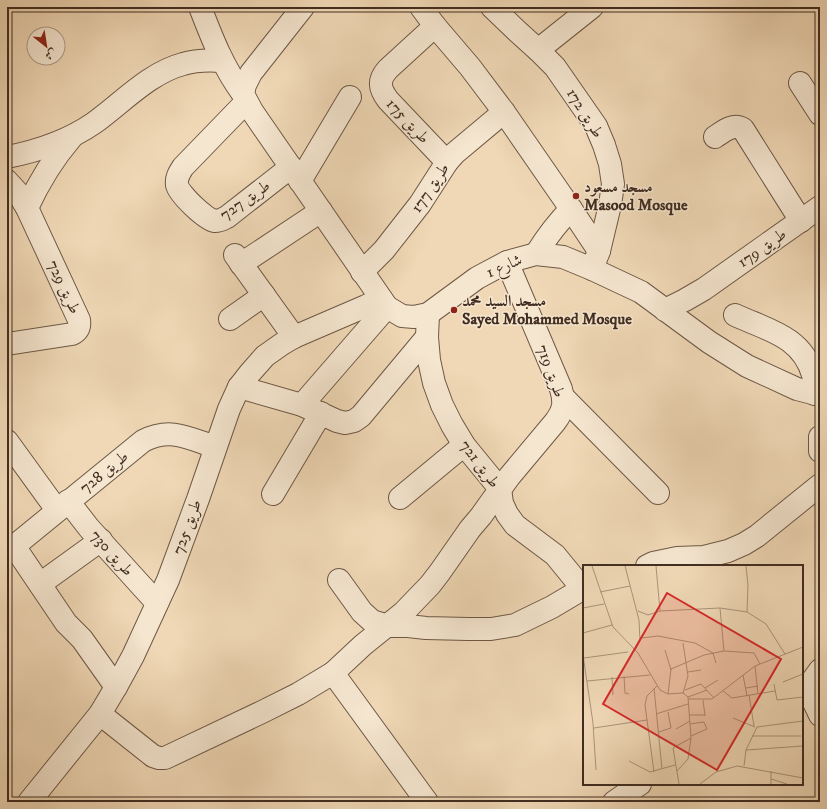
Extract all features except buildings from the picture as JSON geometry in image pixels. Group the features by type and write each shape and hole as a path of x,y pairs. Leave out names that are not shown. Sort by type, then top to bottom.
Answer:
{"street":[{"name":"شارع 1","path":"200,7 222,61 244,98 384,303 402,316 414,317 428,314 477,278 507,262 536,254 596,260 709,342 747,366 796,389 818,394"},
{"path":"244,98 245,85 252,73 303,7"},
{"path":"421,7 470,67 504,112 571,209 596,260"},
{"name":"طريق 172","path":"492,7 516,32 538,50 555,67 596,126 604,145 610,164 613,184 610,204 596,260"},
{"path":"538,50 592,7"},
{"name":"طريق 175","path":"435,26 383,74 381,88 388,100 447,162"},
{"path":"7,157 50,146 73,136 94,123 147,82 170,69 195,61 222,61"},
{"path":"800,83 820,114"},
{"path":"295,174 350,97"},
{"name":"طريق 727","path":"244,98 179,173 177,179 180,192 209,219 215,221 222,220 295,174"},
{"name":"طريق 177","path":"362,272 384,250 431,188 447,162 464,145 504,112"},
{"path":"715,136 734,126 743,129 801,221"},
{"path":"27,208 36,188 47,170 59,152 73,136"},
{"name":"طريق 729","path":"7,181 18,193 27,208 80,324 76,332 72,334 7,344"},
{"name":"طريق 179","path":"665,310 704,289 820,207"},
{"path":"536,254 555,226 571,209"},
{"path":"294,337 238,260 321,211"},
{"name":"طريق 719","path":"100,714 153,756 165,758 298,694 333,673 363,645 404,612 430,585 500,489 560,415 563,407 564,398 561,389 507,262"},
{"path":"694,331 696,309 699,298 704,289"},
{"path":"230,320 264,295"},
{"path":"273,494 312,409 384,303"},
{"name":"طريق 725","path":"30,802 100,714 133,656 168,580 229,409 239,388 265,356 282,344 294,337 366,306 384,303"},
{"name":"طريق 721","path":"428,314 427,337 429,360 434,383 442,405 452,425 464,445 500,489 502,504 515,525 555,555 583,588"},
{"path":"735,315 782,335 796,346 807,360 814,376 818,394"},
{"path":"239,388 312,409 337,421 345,423 354,421 361,416 427,337"},
{"path":"564,398 658,493"},
{"name":"طريق 728","path":"10,549 135,446 151,437 165,434 179,434 216,447"},
{"path":"820,437 820,451"},
{"name":"طريق 730","path":"7,441 63,506 101,540 157,603"},
{"path":"400,498 464,445"},
{"path":"649,565 677,558 704,557 728,551 744,544 820,485"},
{"path":"40,584 101,540"},
{"path":"10,549 40,584 66,623 82,639 116,688"},
{"path":"339,580 362,612 372,621 388,626 426,628 491,628 515,624 552,606 583,588"},
{"path":"820,670 804,689 820,715"},
{"path":"333,673 427,802"},
{"path":"614,802 639,785"}],"place":[{"name":"مسجد مسعود Masood Mosque","path":"576,196"},
{"name":"مسجد السيد محمد Sayed Mohammed Mosque","path":"454,310"}]}
